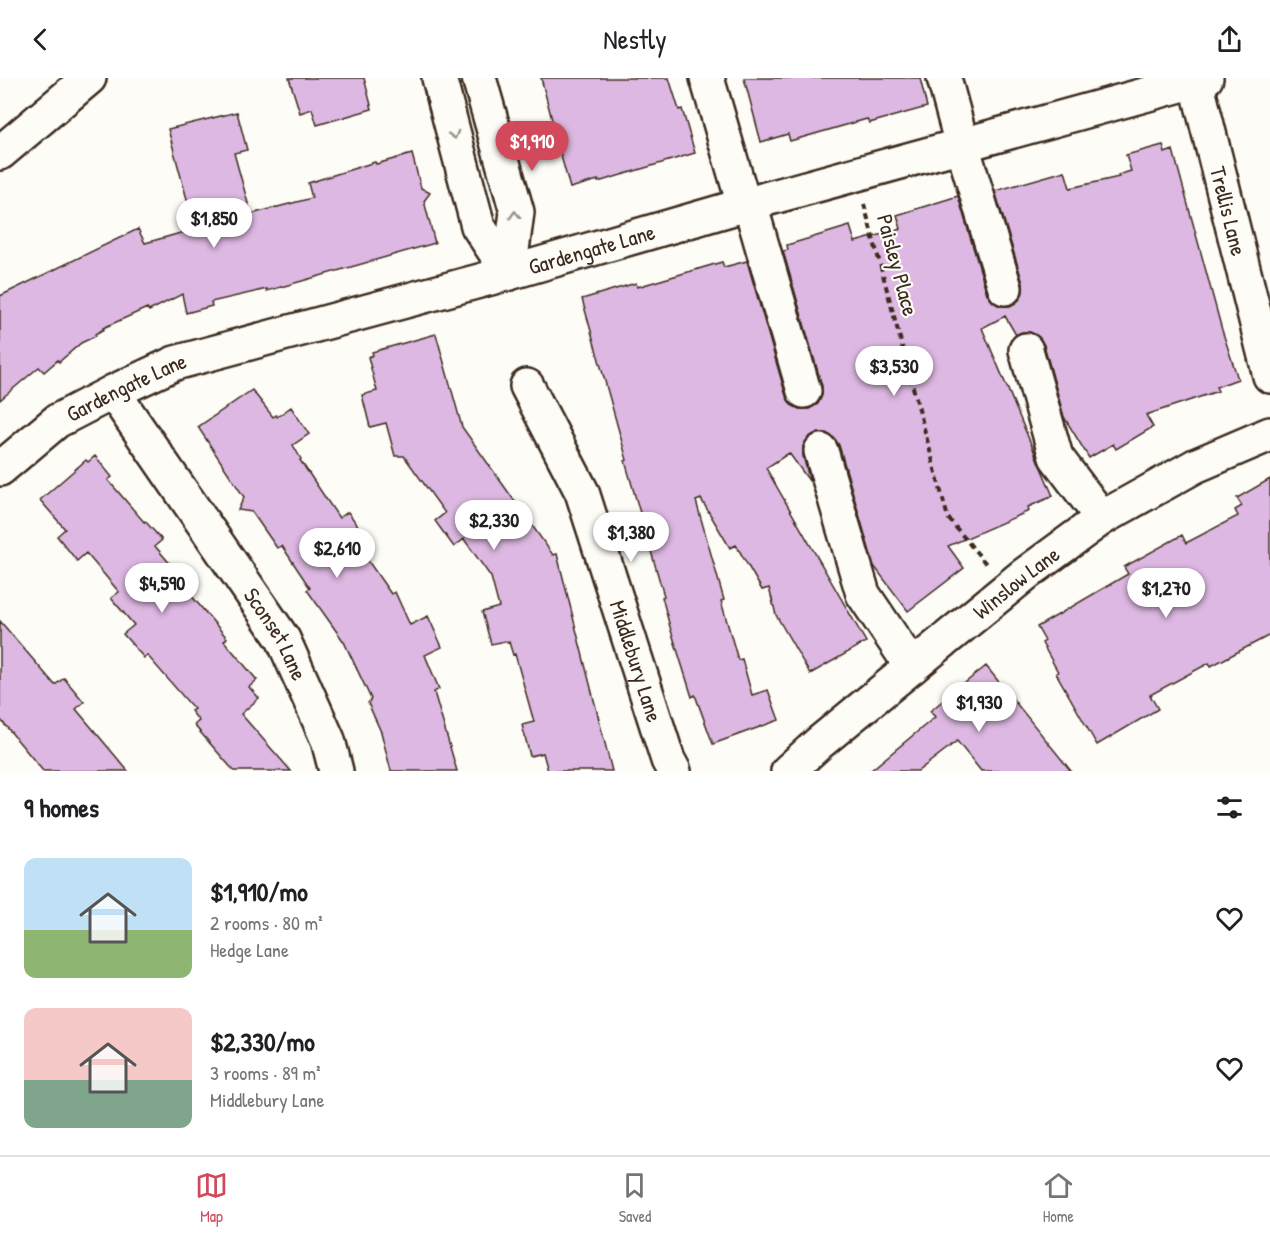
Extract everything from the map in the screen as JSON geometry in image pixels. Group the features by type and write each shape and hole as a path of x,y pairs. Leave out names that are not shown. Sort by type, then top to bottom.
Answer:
{"street":[{"path":"0,153 89,78"},
{"path":"439,78 478,226 509,273"},
{"path":"479,78 517,212 509,273"},
{"path":"707,78 804,391"},
{"path":"944,78 1005,288"},
{"name":"Gardengate Lane","path":"0,469 57,421 175,363 509,273 1201,79"},
{"name":"Trellis Lane","path":"1201,79 1270,376"},
{"path":"1026,350 1056,457 1102,518"},
{"name":"Middlebury Lane","path":"527,386 582,492 668,760 674,771"},
{"name":"Sconset Lane","path":"113,392 283,639 328,740 336,771"},
{"name":"Winslow Lane","path":"788,771 1007,588 1102,518 1195,466 1270,434"},
{"path":"821,451 863,594 912,667"}],"path":[{"name":"Paisley Place","path":"856,174 948,518 1007,588"}],"building":[{"path":"289,78 364,78 372,109 317,125 312,109 300,113"},
{"path":"541,78 669,78 679,110 682,109 695,153 570,188"},
{"path":"744,78 920,78 927,107 869,123 867,119 790,141 788,134 761,142"},
{"path":"237,112 247,150 234,153 251,214 312,198 308,183 375,162 376,164 412,154 421,188 430,193 424,201 435,243 267,291 267,289 211,302 212,306 186,313 182,294 149,311 147,308 103,328 95,334 96,336 81,343 44,372 39,367 0,400 0,296 138,229 145,243 195,229 168,129"},
{"path":"1163,145 1165,153 1173,150 1222,330 1238,379 1216,387 1218,391 1146,415 1153,427 1116,449 1113,444 1089,458 1064,417 1044,345 1039,337 1030,332 1016,335 1005,316 982,328 1053,496 1028,507 1029,511 948,546 964,568 908,611 874,566 839,445 826,433 816,433 808,438 803,446 803,456 810,482 789,453 766,468 866,642 810,674 776,615 769,588 762,590 736,545 730,548 701,499 696,501 738,660 742,659 752,695 768,690 779,720 713,744 695,695 692,697 670,627 662,597 664,596 582,299 636,283 637,287 722,262 724,267 747,261 786,396 791,405 799,409 809,409 818,404 822,395 822,386 783,251 788,250 787,245 850,226 855,242 901,229 897,215 958,196 987,294 993,302 1000,306 1010,306 1019,300 1023,292 1023,283 995,191 1065,171 1070,188 1119,177 1118,175 1131,171 1126,155"},
{"path":"436,334 462,427 553,555 557,554 612,771 548,771 543,753 530,756 522,725 534,722 515,654 513,655 509,642 491,644 482,612 499,607 491,577 464,539 454,547 435,521 445,513 404,456 395,456 386,423 370,427 362,395 377,391 368,357 373,355 372,352"},
{"path":"252,390 273,417 276,415 277,417 291,407 309,434 293,445 300,460 339,518 348,512 367,538 357,545 391,594 395,592 410,625 428,616 442,647 425,655 439,689 434,692 457,771 391,771 381,732 368,703 371,699 344,642 307,590 310,588 282,546 277,548 252,512 238,510 244,497 198,427"},
{"path":"95,456 112,477 108,480 162,540 155,546 177,572 174,575 227,638 224,641 257,680 249,687 259,698 241,714 291,771 234,771 194,725 199,721 191,711 194,709 147,655 144,658 123,634 134,625 111,598 119,592 86,553 77,561 57,536 65,529 40,500 86,460 88,462"},
{"path":"1270,479 1270,635 1211,666 1209,663 1150,695 1158,709 1097,745 1056,673 1058,672 1042,643 1045,641 1037,627 1128,574 1124,567 1182,535 1186,543 1238,516 1235,510 1242,506 1237,498"},
{"path":"0,621 55,685 64,678 84,702 76,709 128,771 43,771 0,719"},
{"path":"986,666 1071,771 981,771 957,741 918,771 870,771 935,717 930,711"}]}
